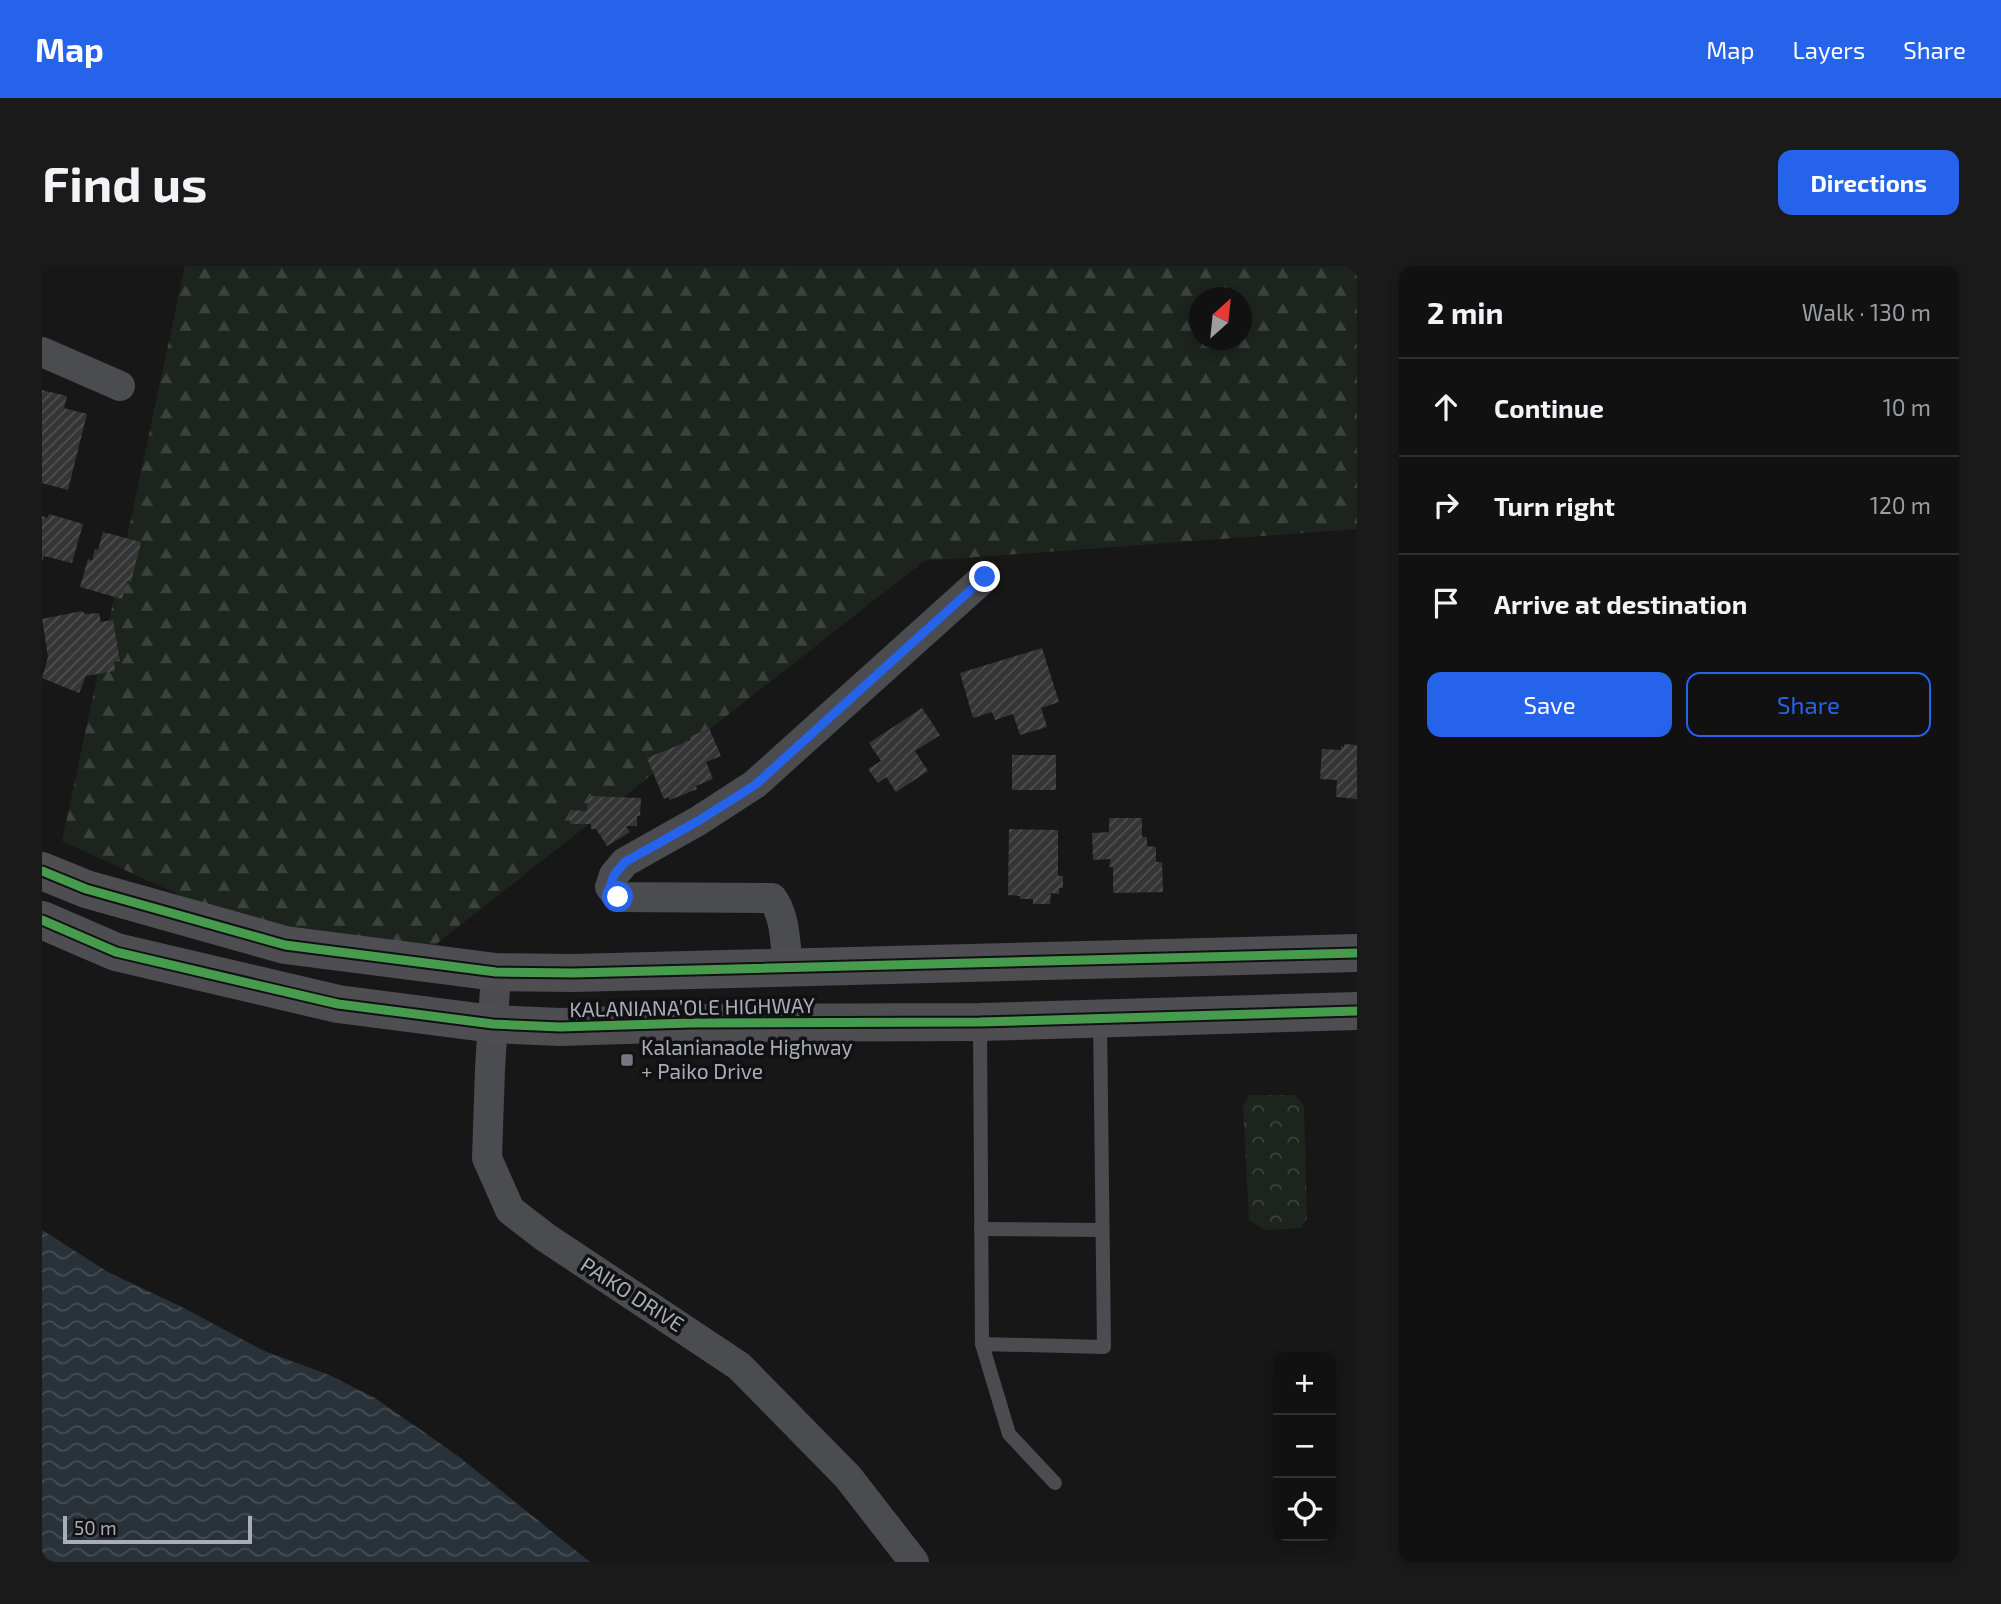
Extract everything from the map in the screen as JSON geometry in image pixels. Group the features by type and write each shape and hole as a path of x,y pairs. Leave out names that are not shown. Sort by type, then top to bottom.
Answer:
{"highway":[{"name":"KALANIANA’OLE HIGHWAY","path":"42,870 86,889 285,945 496,972 573,973 1357,953"},
{"name":"KALANIANA’OLE HIGHWAY","path":"42,920 116,952 325,1001 494,1024 560,1027 691,1023 980,1022 1357,1011"}],"street":[{"path":"42,352 120,386"},
{"path":"788,967 778,905 772,898 618,897 610,887 614,875 625,862 755,785 985,577"},
{"name":"PAIKO DRIVE","path":"496,972 488,1158 510,1209 545,1237 739,1366 848,1477 914,1562"}],"lane":[{"path":"982,1344 1104,1346 1100,1018"},
{"path":"980,1022 982,1344 1009,1434 1055,1483"},
{"path":"981,1229 1102,1230"}],"green space":[{"path":"185,266 1357,266 1357,529 924,561 431,948 253,929 62,841"},
{"path":"1250,1095 1295,1095 1304,1106 1307,1218 1301,1228 1265,1230 1249,1220 1243,1106"}],"water":[{"path":"42,1230 108,1272 184,1308 262,1350 329,1375 375,1398 458,1456 590,1562 42,1562"}],"building":[{"path":"42,390 67,396 64,408 87,414 68,490 42,483"},
{"path":"49,514 83,524 72,563 44,556 42,561 42,516 48,518"},
{"path":"103,532 141,542 131,582 127,581 122,599 80,587 88,559 92,561"},
{"path":"82,611 85,614 99,613 101,622 113,620 120,661 114,662 115,671 86,676 79,693 42,678 48,657 42,619"},
{"path":"1042,648 1059,702 1041,708 1047,727 1020,735 1013,714 995,720 992,712 973,718 960,673"},
{"path":"922,708 940,735 915,751 928,771 896,792 886,777 878,783 868,769 881,761 869,743"},
{"path":"709,728 721,756 706,762 713,779 696,786 697,789 670,800 668,797 664,799 647,758 691,740 690,737"},
{"path":"1344,744 1357,745 1357,799 1336,797 1337,780 1320,779 1322,749 1341,750"},
{"path":"1012,755 1056,755 1056,790 1012,790"},
{"path":"588,796 641,798 637,826 626,826 630,832 607,846 596,829 591,829 591,824 570,824 570,810 587,811"},
{"path":"1109,818 1142,818 1142,837 1147,837 1147,846 1156,847 1156,862 1162,862 1163,892 1113,893 1113,867 1109,867 1111,859 1093,860 1092,833 1109,832"},
{"path":"1009,829 1058,830 1058,876 1063,876 1063,888 1059,888 1059,894 1051,893 1050,904 1033,904 1033,899 1008,895"}],"cycle path":[{"path":"42,871 86,889 285,945 496,972 573,973 1357,953"},
{"path":"42,920 116,952 338,1004 493,1024 560,1027 691,1023 980,1022 1357,1011"}],"place":[{"name":"Kalanianaole Highway + Paiko Drive","path":"627,1060"}],"route":[{"path":"618,897 610,887 614,875 625,862 755,785 985,577"}]}
